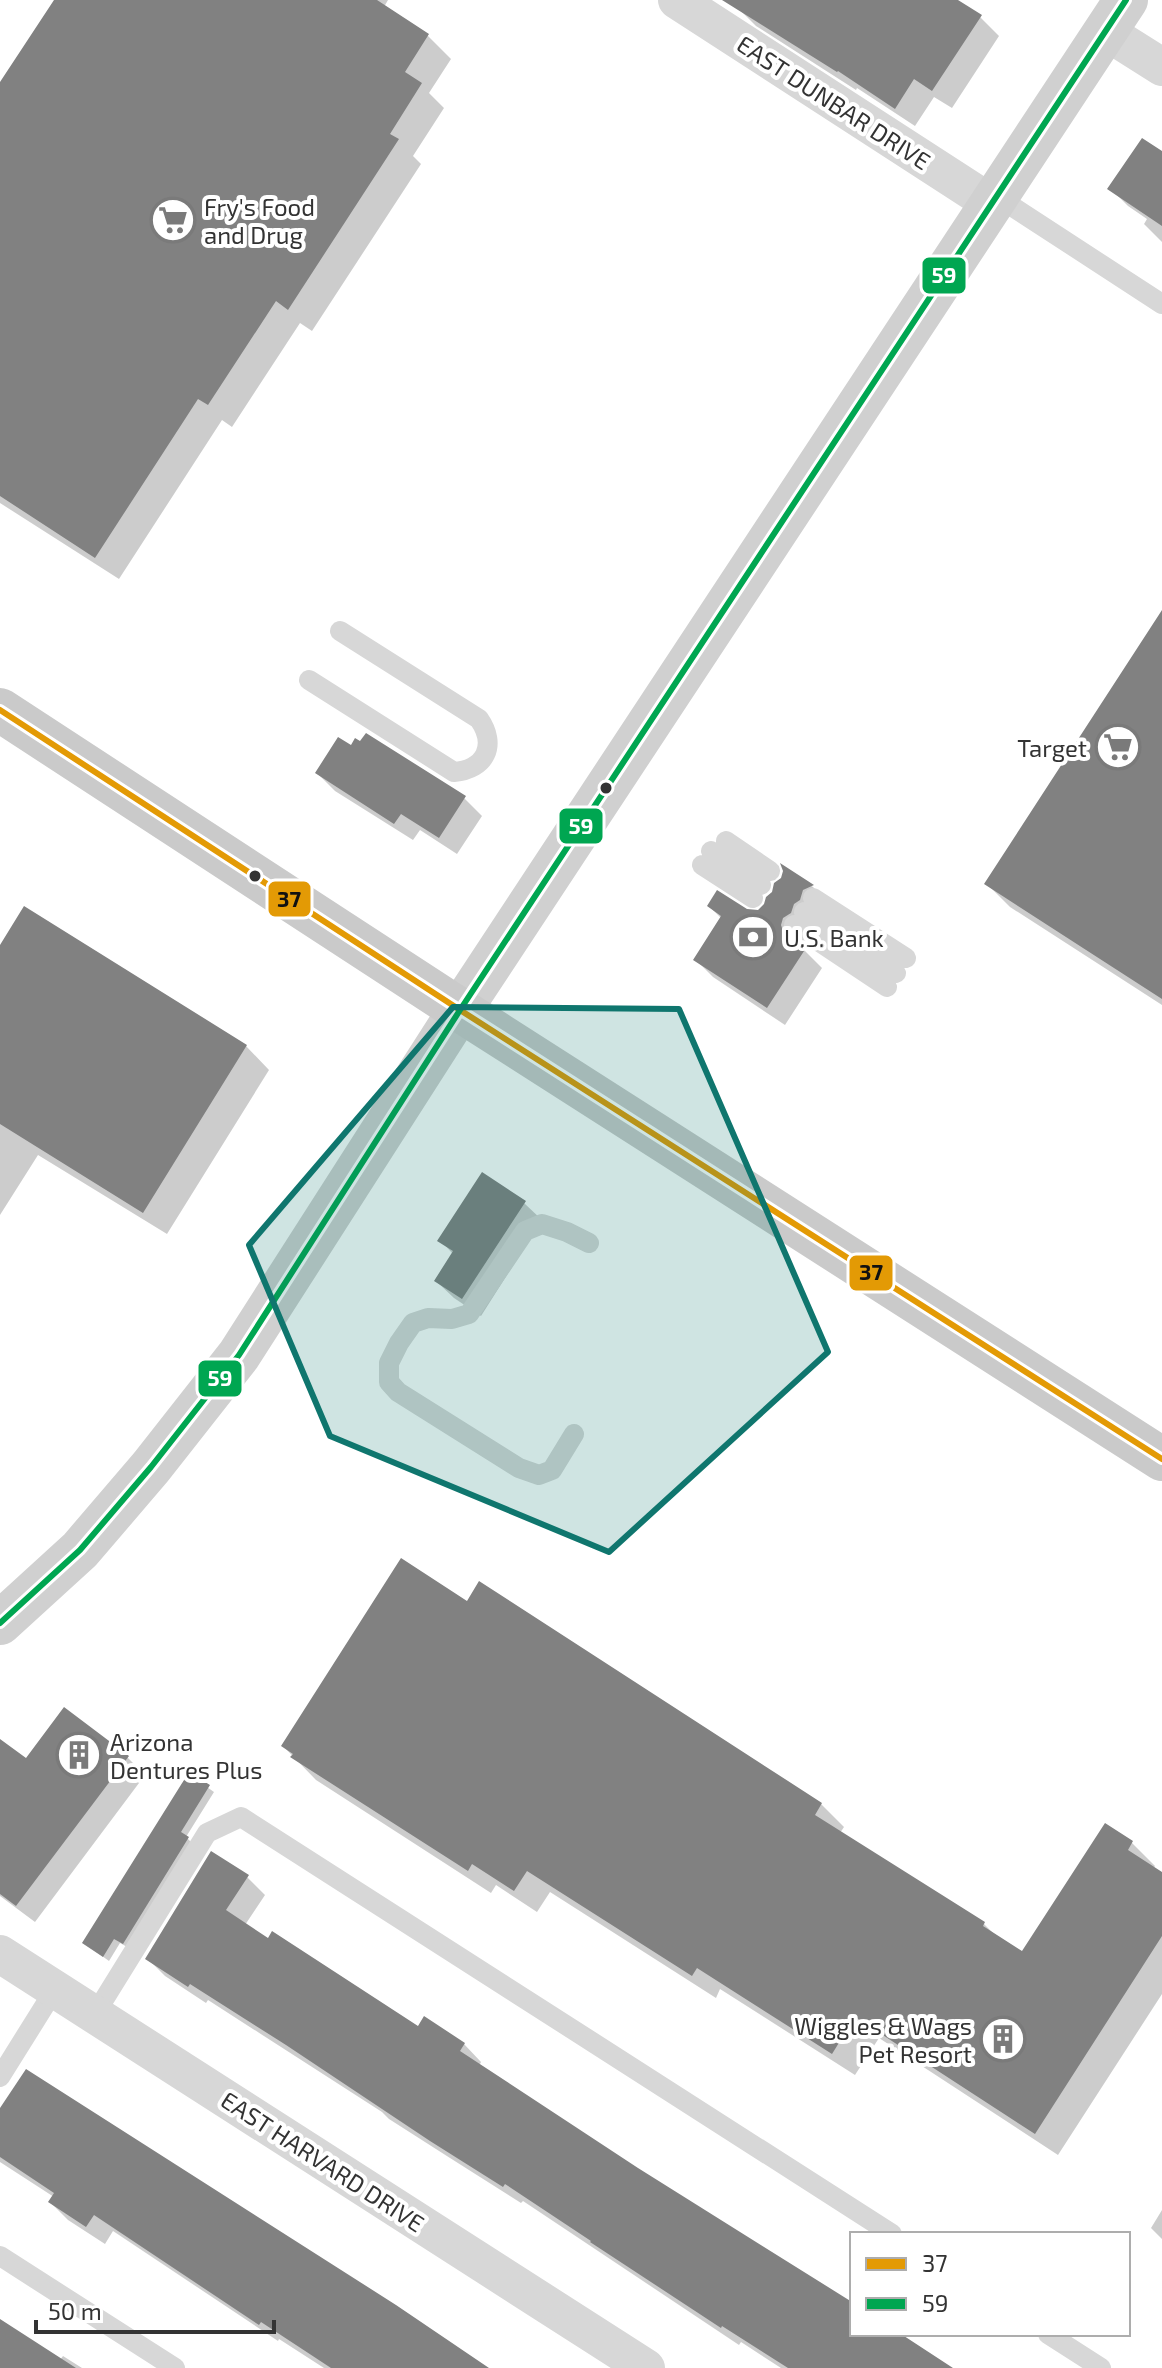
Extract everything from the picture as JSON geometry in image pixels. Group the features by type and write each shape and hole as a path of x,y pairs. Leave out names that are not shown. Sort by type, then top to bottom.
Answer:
{"main road":[{"path":"0,1623 80,1550 151,1467 239,1355 460,1010 1116,16"},
{"path":"0,710 460,1010 1162,1459"}],"street":[{"name":"EAST DUNBAR DRIVE","path":"677,0 994,200"},
{"path":"1116,16 1162,67"},
{"name":"EAST HARVARD DRIVE","path":"0,1954 646,2368"}],"lane":[{"path":"994,200 1162,304"},
{"path":"309,680 454,772 475,766 483,756 489,743 488,732 479,719 340,631"},
{"path":"713,852 761,885 713,852"},
{"path":"804,912 896,972 804,912"},
{"path":"574,1434 552,1470 539,1475 519,1468 398,1392 389,1382 389,1363 413,1323 428,1318 452,1319 469,1314 525,1231 542,1224 589,1243"},
{"path":"95,2014 207,1833 241,1817 889,2232"},
{"path":"0,2077 55,1989"},
{"path":"0,2256 175,2368"},
{"path":"1051,2336 1101,2368"}],"highlighted area":[{"path":"453,1007 679,1009 828,1352 609,1552 330,1436 249,1245"}],"building":[{"name":"Fry's Food and Drug","path":"54,0 377,0 429,34 405,72 422,83 390,134 399,139 288,310 276,301 208,405 198,399 95,558 0,496 0,82"},
{"path":"722,0 958,0 982,15 932,91 914,79 895,109"},
{"path":"1142,138 1162,151 1162,226 1107,189"},
{"name":"Target","path":"1162,610 1162,999 984,884"},
{"path":"366,733 466,796 439,838 401,814 394,824 315,773 338,737 351,745 355,738 360,741"},
{"name":"U.S. Bank","path":"780,863 814,885 803,890 791,913 783,918 783,931 806,948 767,1008 693,960 721,916 707,906 717,890 747,909 758,910 772,892 774,883 781,878 783,871"},
{"path":"24,906 247,1045 143,1213 0,1124 0,945"},
{"path":"482,1172 526,1201 462,1299 434,1281 453,1251 437,1241"},
{"path":"401,1558 467,1601 479,1581 822,1803 815,1815 985,1922 983,1926 1022,1951 1105,1823 1133,1841 1128,1850 1162,1872 1162,1936 1035,2134 855,2017 832,2054 697,1968 692,1976 527,1871 514,1891 472,1864 468,1871 290,1757 293,1754 281,1746"},
{"path":"64,1707 129,1756 16,1906 0,1894 0,1739 26,1758"},
{"path":"189,1772 210,1785 181,1832 189,1837 123,1944 114,1939 103,1957 82,1943"},
{"path":"211,1851 249,1875 226,1910 268,1938 272,1931 418,2026 424,2016 465,2043 460,2051 638,2168 850,2301 850,2336 904,2336 953,2368 788,2368 721,2328 505,2184 503,2187 286,2045 145,1959"},
{"path":"26,2069 396,2305 489,2368 331,2368 261,2322 259,2325 94,2215 86,2227 48,2202 54,2193 0,2157 0,2108"},
{"path":"0,2319 76,2368 0,2368"}],"transit line":[{"name":"59","path":"0,1623 80,1550 151,1467 239,1355 460,1010 1126,0"},
{"name":"37","path":"0,710 460,1010 1162,1459"}],"place":[{"name":"Fry's Food and Drug","path":"173,220"},
{"name":"Target","path":"1118,747"},
{"name":"U.S. Bank","path":"753,937"},
{"name":"Arizona Dentures Plus","path":"79,1755"},
{"name":"Wiggles & Wags Pet Resort","path":"1003,2039"}]}
